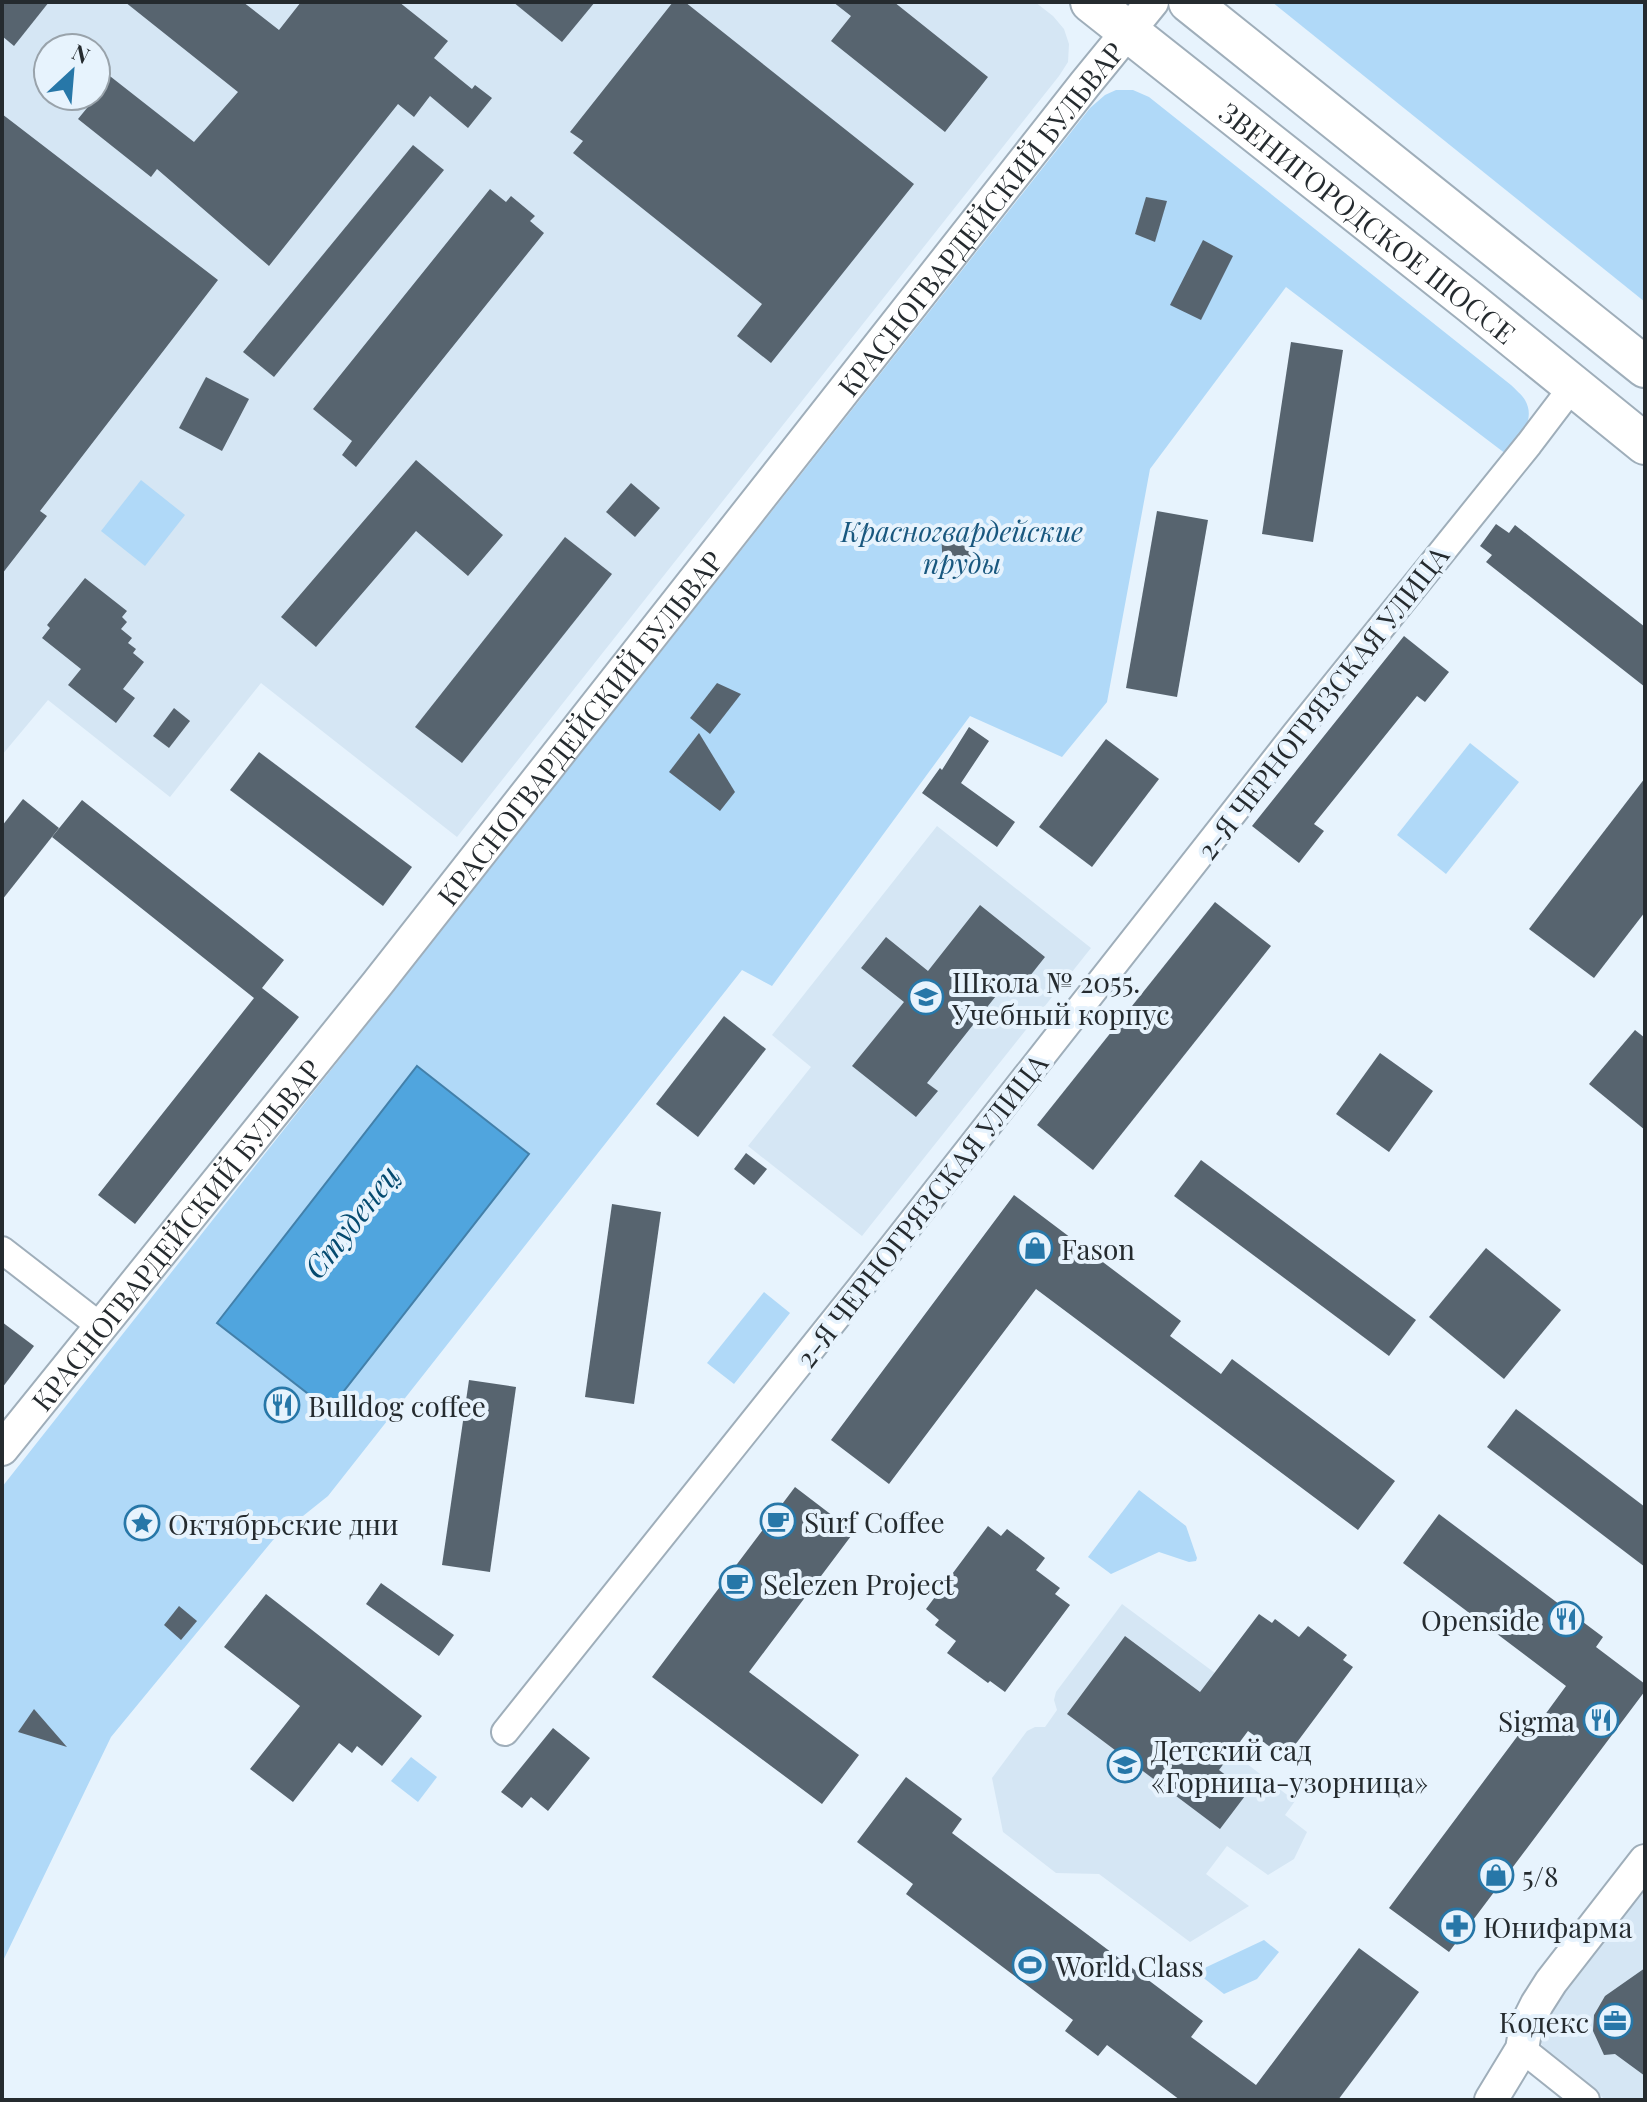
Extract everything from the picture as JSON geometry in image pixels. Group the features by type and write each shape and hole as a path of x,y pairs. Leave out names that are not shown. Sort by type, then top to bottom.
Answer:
{"main road":[{"name":"ЗВЕНИГОРОДСКОЕ ШОССЕ","path":"1091,2 1140,17 1645,444"},
{"name":"ЗВЕНИГОРОДСКОЕ ШОССЕ","path":"1189,2 1645,367"}],"street":[{"name":"КРАСНОГВАРДЕЙСКИЙ БУЛЬВАР","path":"2,1449 377,984 1140,17"},
{"name":"2-Я ЧЕРНОГРЯЗСКАЯ УЛИЦА","path":"505,1732 1573,386"},
{"path":"2,1250 100,1326"},
{"path":"1491,2100 1522,2049 1526,2026 1551,1982 1645,1861"},
{"path":"1522,2049 1586,2100"}],"shaded area":[{"path":"2,2 1035,2 1064,29 1069,44 1068,62 1059,76 457,837 261,683 170,797 48,700 2,755"},
{"name":"Школа № 2055. Учебный корпус","path":"937,826 1091,948 862,1236 748,1146 811,1067 772,1035"},
{"name":"Детский сад «Горница-узорница»","path":"1122,1604 1215,1673 1207,1715 1241,1741 1233,1753 1295,1801 1285,1815 1307,1832 1294,1859 1268,1875 1227,1846 1206,1874 1249,1906 1190,1942 1099,1874 1056,1873 1003,1832 992,1778 1027,1731 1045,1727 1057,1710 1054,1700 1056,1692"},
{"path":"1645,1879 1645,2100 1606,2100 1544,2049 1539,2039 1543,2015"}],"green space":[{"path":"1272,2 1645,2 1645,302"},
{"name":"Красногвардейские пруды","path":"1116,90 1133,90 1149,97 1511,385 1524,398 1528,408 1527,422 1520,436 1506,454 1286,287 1150,469 1107,702 1062,757 970,716 772,986 742,970 328,1496 273,1540 111,1737 2,1963 2,1487 1090,108"},
{"path":"141,480 185,515 145,566 101,531"},
{"path":"1470,743 1519,782 1446,874 1397,835"},
{"path":"764,1292 790,1313 734,1384 707,1363"},
{"path":"1139,1490 1186,1526 1196,1561 1189,1562 1159,1552 1111,1574 1088,1557"},
{"path":"411,1757 437,1777 418,1802 391,1781"},
{"path":"1264,1940 1279,1952 1257,1979 1224,1994 1196,1972"}],"water":[{"name":"Студенец","path":"417,1066 529,1154 329,1410 217,1323"}],"building":[{"path":"2,2 49,2 14,46 2,36"},
{"path":"125,2 243,2 279,30 301,2 399,2 448,41 434,58 472,89 475,85 492,98 468,128 430,96 414,117 398,104 269,266 157,169 151,177 78,119 84,112 112,112 112,78 194,142 238,92"},
{"path":"513,2 595,2 562,42"},
{"path":"673,2 685,2 914,184 771,363 737,336 762,304 573,153 583,141 570,132"},
{"path":"833,2 894,2 988,77 945,132 831,41 851,16"},
{"path":"2,114 218,280 40,511 47,516 2,574"},
{"path":"413,145 444,170 274,377 243,352"},
{"path":"490,189 506,202 511,196 535,216 530,221 544,233 356,467 342,455 352,441 313,409"},
{"path":"1146,197 1167,201 1155,242 1135,234"},
{"path":"1203,240 1233,256 1201,320 1170,305"},
{"path":"1291,342 1343,350 1313,542 1262,534"},
{"path":"206,377 249,399 222,451 179,428"},
{"path":"416,460 503,535 468,576 416,531 316,647 281,617"},
{"path":"631,483 660,508 635,537 606,512"},
{"path":"1157,511 1208,520 1177,697 1126,688"},
{"path":"1496,524 1509,533 1515,525 1645,627 1645,687 1486,562 1492,555 1480,546"},
{"path":"969,533 971,563 943,565 941,535"},
{"path":"565,537 612,574 462,763 415,727"},
{"path":"85,578 127,611 122,617 127,622 121,629 132,638 128,643 136,649 133,653 144,662 123,689 135,698 116,723 68,685 81,669 42,638 50,628 47,625"},
{"path":"1404,636 1449,672 1425,702 1417,696 1314,824 1324,831 1299,863 1252,826"},
{"path":"717,683 741,694 710,734 690,718"},
{"path":"174,708 190,721 169,748 153,736"},
{"path":"969,727 989,741 961,783 1015,822 997,847 922,793 940,768 942,770"},
{"path":"699,733 735,792 720,811 669,772"},
{"path":"1106,739 1159,779 1092,867 1039,827"},
{"path":"259,752 412,867 383,906 230,790"},
{"path":"1645,778 1645,912 1594,978 1529,929"},
{"path":"23,799 59,828 2,900 2,826"},
{"path":"82,800 284,960 262,988 299,1017 135,1224 98,1195 254,998 52,837"},
{"path":"1215,902 1271,946 1093,1170 1037,1125"},
{"path":"980,905 1045,957 1022,986 1011,977 927,1083 938,1091 916,1117 852,1066 904,1002 861,968 886,937 928,971"},
{"path":"724,1016 766,1049 698,1137 656,1104"},
{"path":"1635,1030 1645,1038 1645,1130 1589,1084"},
{"path":"1380,1053 1433,1091 1389,1152 1336,1114"},
{"path":"746,1153 767,1169 754,1185 734,1169"},
{"path":"1201,1160 1416,1320 1389,1356 1174,1196"},
{"path":"1014,1195 1181,1321 1170,1336 1221,1374 1232,1359 1395,1481 1358,1530 1036,1289 889,1484 831,1440"},
{"path":"612,1204 661,1212 634,1404 585,1397"},
{"path":"1486,1248 1561,1310 1504,1379 1429,1317"},
{"path":"2,1322 34,1346 2,1388"},
{"path":"469,1380 516,1387 490,1572 442,1565"},
{"path":"1516,1409 1645,1507 1645,1567 1487,1447"},
{"path":"795,1487 854,1532 749,1672 859,1755 822,1804 652,1677"},
{"path":"1439,1514 1603,1637 1596,1647 1645,1684 1645,1691 1449,1952 1389,1908 1528,1722 1536,1727 1566,1686 1403,1563"},
{"path":"988,1526 1001,1536 1007,1529 1045,1558 1036,1570 1060,1588 1055,1594 1070,1605 1005,1692 947,1653 956,1641 935,1625 939,1620 926,1609"},
{"path":"381,1583 454,1635 439,1656 366,1604"},
{"path":"266,1594 422,1716 382,1766 357,1746 352,1753 339,1743 293,1802 250,1769 300,1706 224,1647"},
{"path":"179,1606 197,1621 181,1640 164,1625"},
{"path":"1259,1614 1272,1623 1275,1619 1299,1637 1308,1626 1347,1655 1343,1660 1353,1667 1289,1753 1277,1744 1273,1749 1248,1731 1219,1770 1248,1792 1220,1829 1067,1714 1125,1636 1200,1692"},
{"path":"34,1709 67,1747 18,1732"},
{"path":"553,1728 590,1758 548,1811 531,1797 522,1808 501,1792"},
{"path":"906,1777 962,1819 952,1833 1203,2021 1191,2037 1256,2085 1359,1948 1419,1992 1338,2100 1180,2100 1107,2045 1098,2056 1065,2031 1073,2020 906,1894 913,1884 857,1842"},
{"path":"1645,1968 1645,2076 1615,2054 1604,2055 1593,2031 1594,2015 1605,1996"}],"place":[{"name":"Школа № 2055. Учебный корпус","path":"926,997"},
{"name":"Fason","path":"1035,1248"},
{"name":"Bulldog coffee","path":"282,1405"},
{"name":"Surf Coffee","path":"778,1521"},
{"name":"Октябрьские дни","path":"142,1523"},
{"name":"Selezen Project","path":"737,1583"},
{"name":"Openside","path":"1566,1619"},
{"name":"Sigma","path":"1601,1720"},
{"name":"Детский сад «Горница-узорница»","path":"1125,1765"},
{"name":"5/8","path":"1496,1875"},
{"name":"Юнифарма","path":"1457,1926"},
{"name":"World Class","path":"1030,1965"},
{"name":"Кодекс","path":"1615,2021"}]}
